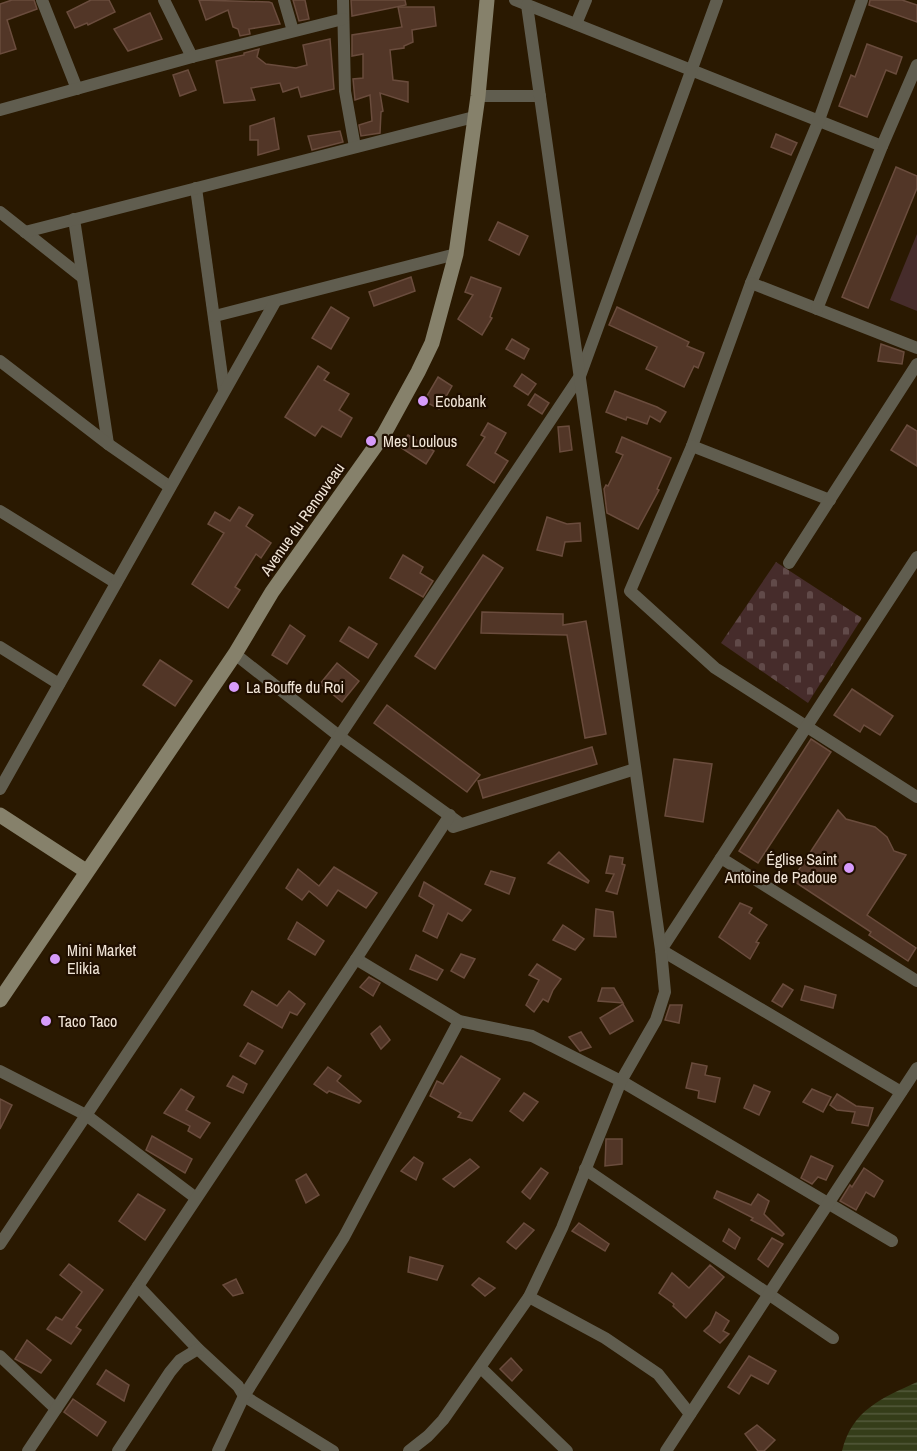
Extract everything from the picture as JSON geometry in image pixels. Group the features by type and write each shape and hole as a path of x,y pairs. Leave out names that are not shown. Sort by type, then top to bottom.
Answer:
{"main road":[{"name":"Avenue du Renouveau","path":"0,1000 235,654 272,592 384,434 404,401 432,342 456,254 478,96 487,0"},
{"path":"0,815 86,871"}],"street":[{"path":"42,0 77,89"},
{"path":"164,0 192,57"},
{"path":"284,0 293,31"},
{"path":"342,0 345,91 356,147"},
{"path":"576,24 586,0"},
{"path":"0,1244 579,376 717,0"},
{"path":"862,0 819,120 751,283 692,446 630,591 715,668 916,795"},
{"path":"521,2 882,146"},
{"path":"409,1451 443,1420 529,1297 562,1228 621,1081 656,1020 665,992 661,950 540,96 521,2"},
{"path":"0,110 192,57 343,19"},
{"path":"817,309 917,65"},
{"path":"478,96 540,96"},
{"path":"25,232 474,117"},
{"path":"196,188 224,391"},
{"path":"0,212 82,277"},
{"path":"74,219 108,444"},
{"path":"215,316 456,254"},
{"path":"751,283 917,348"},
{"path":"0,789 275,302"},
{"path":"0,362 108,444 170,487"},
{"path":"789,563 917,364"},
{"path":"692,446 830,500"},
{"path":"0,511 116,583"},
{"path":"661,950 917,557"},
{"path":"0,647 59,684"},
{"path":"235,654 339,736 461,824"},
{"path":"438,832 635,769"},
{"path":"28,1451 450,815"},
{"path":"721,858 917,981"},
{"path":"661,950 901,1092"},
{"path":"356,959 459,1021 532,1036 621,1081 892,1241"},
{"path":"218,1451 244,1396 344,1237 459,1021"},
{"path":"666,1451 917,1068"},
{"path":"0,1071 86,1115 196,1198"},
{"path":"585,1169 833,1338"},
{"path":"138,1286 198,1349 238,1386 244,1396 333,1451"},
{"path":"529,1297 605,1338 658,1374 690,1414"},
{"path":"118,1451 170,1372 180,1360 198,1349"},
{"path":"0,1356 56,1409"},
{"path":"481,1368 561,1449"}],"green space":[{"path":"917,234 917,311 890,300"},
{"path":"776,562 862,618 808,703 721,643"}],"shaded area":[{"path":"917,1382 917,1451 842,1451 853,1425 861,1415 881,1400"}],"building":[{"path":"12,0 34,0 37,9 7,20 16,49 0,54 0,4"},
{"path":"91,0 109,0 115,12 88,25 87,23 75,28 67,12"},
{"path":"199,0 269,2 272,3 280,24 249,29 250,34 240,36 238,29 233,27 228,10 206,20"},
{"path":"293,0 305,0 309,19 299,21"},
{"path":"351,0 405,0 406,5 352,16"},
{"path":"870,0 902,0 917,5 917,22 869,5"},
{"path":"398,7 434,7 436,26 412,30 413,42 404,48 390,50 393,80 408,82 408,102 380,93 383,111 381,112 380,133 361,136 359,125 372,121 370,95 355,100 353,79 363,78 363,54 352,56 352,35 402,27"},
{"path":"150,13 162,39 128,51 114,29"},
{"path":"330,39 334,89 301,97 298,87 283,92 280,83 251,88 255,100 224,103 216,61 259,49 257,57 266,64 296,68 307,65 303,45"},
{"path":"867,44 902,57 896,74 886,70 867,117 839,106 851,75 855,77"},
{"path":"188,70 196,90 180,96 173,75"},
{"path":"274,118 279,149 258,155 258,140 250,140 250,126"},
{"path":"340,131 343,142 312,150 308,136"},
{"path":"776,134 797,143 791,155 771,147"},
{"path":"896,167 917,176 917,188 868,308 842,297"},
{"path":"498,222 528,236 519,255 489,240"},
{"path":"411,277 415,291 374,306 369,292"},
{"path":"471,277 501,288 490,317 492,318 482,335 458,319 473,295 465,292"},
{"path":"331,307 349,318 331,349 312,338"},
{"path":"617,307 689,342 687,346 704,353 698,368 694,366 684,387 646,369 657,347 609,325"},
{"path":"512,339 529,349 524,359 506,349"},
{"path":"881,344 904,352 902,364 878,361"},
{"path":"318,366 329,373 324,380 349,394 339,410 352,418 341,437 322,426 315,436 285,417"},
{"path":"522,374 536,384 528,395 514,386"},
{"path":"438,377 452,386 439,409 424,401"},
{"path":"615,391 666,412 660,422 650,416 647,424 627,417 626,420 606,412"},
{"path":"535,394 549,403 542,414 528,405"},
{"path":"488,423 506,433 495,453 508,461 494,483 467,465 485,437 481,435"},
{"path":"907,425 917,431 917,466 891,450"},
{"path":"569,426 572,450 560,452 558,427"},
{"path":"408,435 434,451 426,464 400,447"},
{"path":"622,437 671,458 657,489 659,490 638,529 607,513 604,489 606,485 608,486 623,455 616,452"},
{"path":"239,507 253,515 246,526 271,543 261,558 256,554 235,587 240,590 228,608 192,584 224,533 208,524 215,512 230,521"},
{"path":"547,517 567,524 580,523 581,541 565,542 562,556 537,550"},
{"path":"403,555 423,567 420,573 433,581 423,597 390,578"},
{"path":"483,555 503,568 435,669 415,656"},
{"path":"482,612 563,614 563,625 586,621 606,734 585,738 567,635 481,633"},
{"path":"290,625 305,636 287,664 272,655"},
{"path":"349,627 377,644 368,658 340,641"},
{"path":"160,660 192,681 175,706 143,685"},
{"path":"337,663 359,681 342,702 320,684"},
{"path":"852,689 893,716 880,735 864,725 860,732 834,715"},
{"path":"387,705 480,775 467,792 374,723"},
{"path":"811,739 831,752 758,863 739,851"},
{"path":"592,747 597,764 483,798 478,781"},
{"path":"674,759 712,764 703,822 665,816"},
{"name":"Église Saint Antoine de Padoue","path":"838,810 846,819 875,827 887,837 894,851 906,855 867,915 916,948 908,961 869,935 871,932 792,880"},
{"path":"559,852 589,881 588,883 548,863"},
{"path":"610,856 623,858 622,864 625,865 617,894 606,891 614,874 606,873"},
{"path":"334,867 377,893 366,908 338,890 327,906 309,891 302,900 286,888 298,869 319,886"},
{"path":"491,871 515,878 509,894 485,884"},
{"path":"424,882 471,910 462,921 448,913 437,938 423,931 434,905 419,896"},
{"path":"740,903 752,908 749,913 767,925 756,942 759,943 750,959 719,937"},
{"path":"596,909 613,912 616,937 594,936"},
{"path":"297,922 324,941 315,955 288,939"},
{"path":"563,925 584,939 575,950 553,940"},
{"path":"461,954 475,959 464,978 451,971"},
{"path":"416,955 443,970 437,980 410,969"},
{"path":"537,964 561,979 548,1002 543,999 534,1012 526,1005 539,980 529,975"},
{"path":"369,977 380,983 373,996 360,987"},
{"path":"783,984 793,990 782,1007 772,1001"},
{"path":"805,986 836,995 833,1008 801,1000"},
{"path":"602,988 614,988 623,1003 598,1001"},
{"path":"252,991 277,1006 289,991 305,1004 297,1015 290,1012 282,1028 244,1005"},
{"path":"623,1004 633,1021 610,1034 600,1018"},
{"path":"670,1005 682,1005 679,1023 665,1020"},
{"path":"380,1026 390,1040 381,1049 371,1034"},
{"path":"581,1032 591,1047 580,1051 569,1037"},
{"path":"248,1043 263,1051 255,1064 240,1056"},
{"path":"461,1056 500,1079 472,1121 458,1117 461,1113 430,1096 437,1081 443,1084"},
{"path":"692,1063 707,1066 705,1075 720,1078 715,1102 698,1098 699,1091 686,1088"},
{"path":"328,1067 341,1076 337,1081 361,1101 359,1103 329,1091 327,1093 314,1084"},
{"path":"233,1076 247,1084 243,1093 227,1086"},
{"path":"754,1085 770,1092 759,1115 744,1108"},
{"path":"181,1089 194,1097 186,1110 210,1123 200,1138 188,1131 190,1126 164,1113"},
{"path":"812,1089 831,1097 823,1112 803,1102"},
{"path":"524,1093 538,1102 523,1121 510,1111"},
{"path":"837,1094 856,1106 873,1108 868,1126 852,1123 855,1112 837,1110 830,1105"},
{"path":"0,1099 12,1105 0,1129"},
{"path":"152,1136 192,1159 185,1173 146,1150"},
{"path":"606,1139 622,1139 622,1164 605,1166"},
{"path":"811,1156 833,1166 826,1180 818,1177 812,1184 801,1178"},
{"path":"414,1157 423,1163 416,1180 401,1171"},
{"path":"470,1159 479,1167 454,1187 443,1179"},
{"path":"541,1168 548,1173 530,1199 522,1192"},
{"path":"864,1168 883,1181 874,1197 866,1192 856,1210 840,1201"},
{"path":"306,1174 319,1195 306,1203 296,1180"},
{"path":"717,1191 751,1205 758,1194 769,1201 764,1214 784,1234 782,1236 714,1198"},
{"path":"138,1194 165,1210 145,1240 119,1221"},
{"path":"524,1223 534,1230 516,1249 507,1242"},
{"path":"579,1223 609,1244 605,1251 572,1231"},
{"path":"729,1229 740,1238 735,1249 723,1241"},
{"path":"772,1238 783,1244 768,1267 758,1259"},
{"path":"410,1257 443,1266 437,1280 408,1272"},
{"path":"69,1264 103,1290 76,1327 81,1330 71,1344 47,1329 56,1317 62,1320 82,1292 60,1275"},
{"path":"710,1265 724,1277 686,1318 673,1306 674,1304 659,1293 672,1273 689,1288"},
{"path":"479,1278 495,1288 485,1296 472,1285"},
{"path":"236,1279 243,1293 233,1296 223,1285"},
{"path":"716,1312 729,1321 723,1331 729,1334 720,1343 704,1331 710,1325"},
{"path":"27,1340 51,1360 41,1373 15,1359"},
{"path":"749,1356 776,1371 768,1384 751,1375 739,1394 728,1387"},
{"path":"511,1358 522,1370 512,1381 500,1369"},
{"path":"106,1370 129,1385 124,1401 97,1384"},
{"path":"73,1399 106,1422 97,1436 64,1412"},
{"path":"757,1425 775,1440 764,1451 758,1451 745,1434"}],"place":[{"name":"Ecobank","path":"423,401"},
{"name":"Mes Loulous","path":"371,441"},
{"name":"La Bouffe du Roi","path":"234,687"},
{"name":"Église Saint Antoine de Padoue","path":"849,868"},
{"name":"Mini Market Elikia","path":"55,959"},
{"name":"Taco Taco","path":"46,1021"}]}
